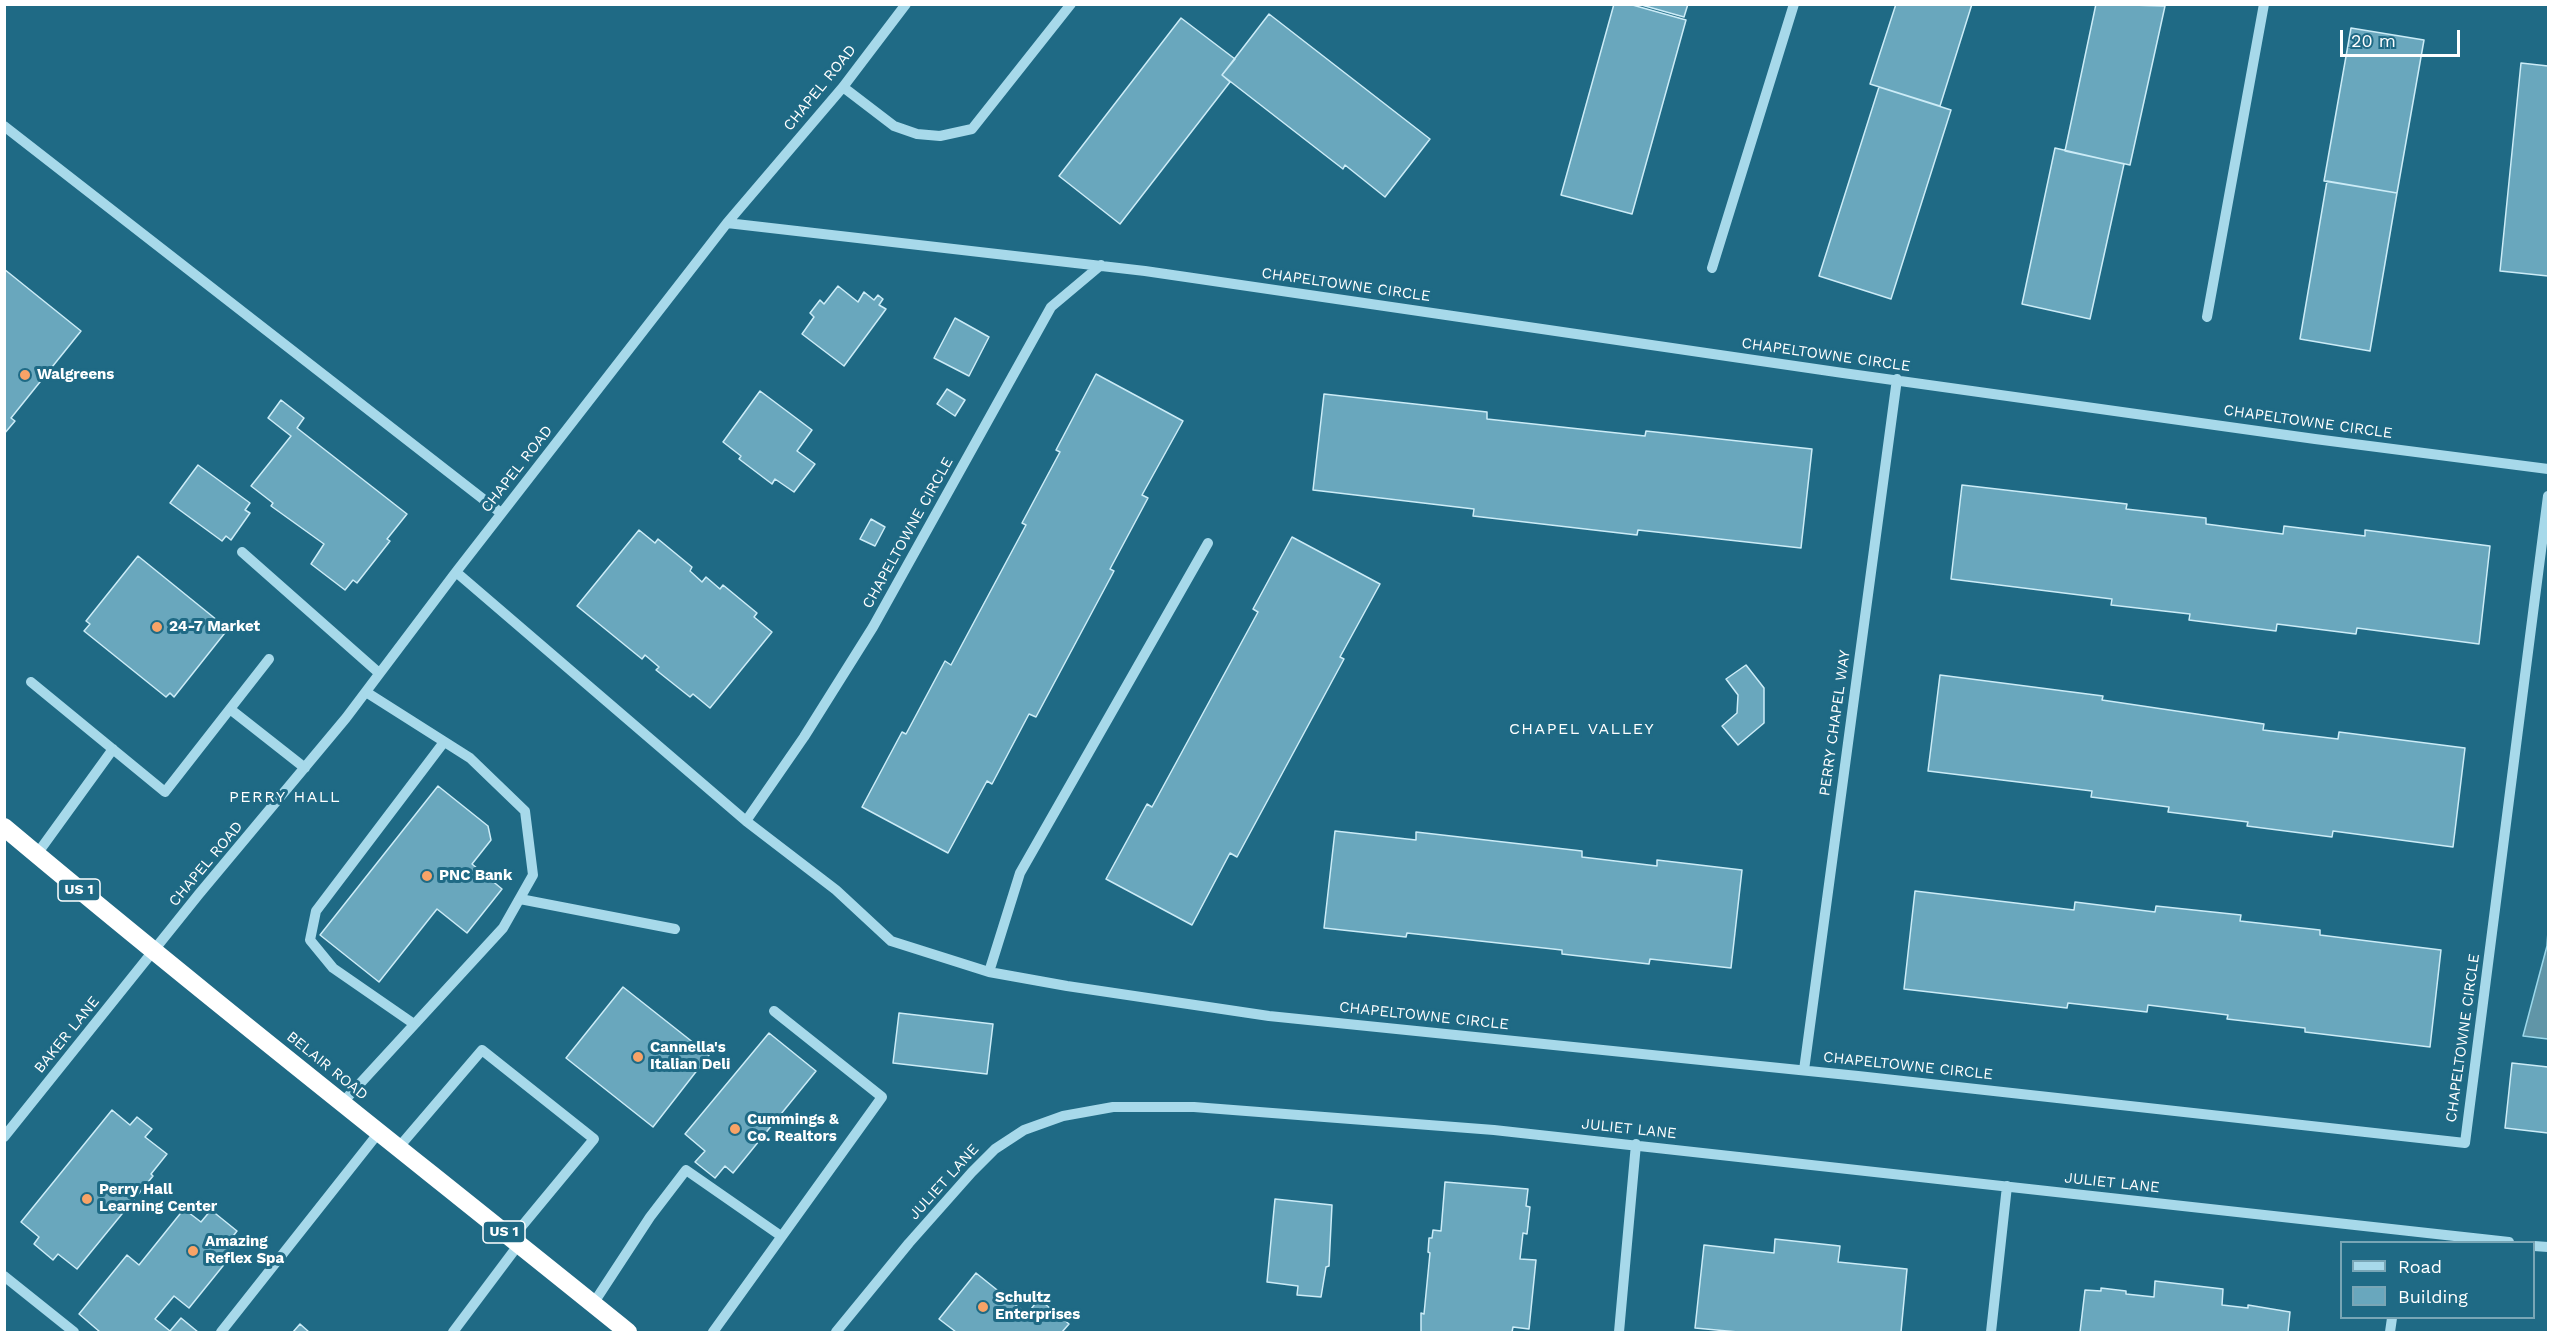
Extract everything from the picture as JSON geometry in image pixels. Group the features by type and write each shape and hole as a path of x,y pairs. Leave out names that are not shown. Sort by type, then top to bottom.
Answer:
{"highway":[{"name":"BELAIR ROAD","path":"4,827 153,952 380,1131 628,1332"}],"street":[{"name":"CHAPEL ROAD","path":"153,952 366,692 501,513 727,223 843,87 906,4"},
{"path":"843,87 894,126 917,134 940,136 972,129 1071,4"},
{"path":"1712,268 1794,4"},
{"path":"2207,318 2264,4"},
{"path":"4,126 501,513"},
{"name":"CHAPELTOWNE CIRCLE","path":"727,223 1101,265 2315,439 2548,469"},
{"name":"CHAPELTOWNE CIRCLE","path":"746,821 804,737 873,627 1051,307 1101,265"},
{"name":"PERRY CHAPEL WAY","path":"1804,1070 1897,380"},
{"name":"CHAPELTOWNE CIRCLE","path":"456,572 746,821 836,890 891,941 989,972 1269,1016 1804,1070 2465,1143 2548,496"},
{"path":"989,972 1020,873 1208,543"},
{"path":"242,552 379,673"},
{"path":"31,682 165,792 270,659"},
{"path":"343,1102 503,928 533,874 525,811 470,758 366,692"},
{"path":"230,709 305,768"},
{"path":"414,1024 333,968 310,940 316,911 444,742"},
{"path":"37,854 113,749"},
{"path":"520,899 675,929"},
{"name":"BAKER LANE","path":"4,1137 153,952"},
{"path":"713,1332 882,1097 774,1011"},
{"path":"399,1147 482,1050 594,1139 515,1241 453,1332"},
{"name":"JULIET LANE","path":"836,1332 909,1243 995,1149 1024,1130 1063,1116 1113,1107 1194,1107 1494,1130 2499,1241"},
{"path":"221,1332 380,1131"},
{"path":"1619,1332 1636,1144"},
{"path":"593,1304 650,1217 686,1170 781,1236"},
{"path":"1991,1332 2007,1186"},
{"path":"2402,1241 2403,1230"},
{"path":"4,1276 74,1332"}],"water":[{"path":"2548,931 2548,1039 2523,1036 2547,946"}],"building":[{"path":"1614,4 1629,4 1686,20 1632,214 1561,195"},
{"path":"1638,4 1688,4 1684,17"},
{"path":"1896,4 1972,4 1940,106 1870,84"},
{"path":"2096,4 2165,6 2130,165 2065,151"},
{"path":"1269,14 1430,139 1385,197 1345,165 1343,169 1222,75"},
{"path":"1181,18 1235,59 1222,75 1230,82 1120,224 1059,176"},
{"path":"2351,28 2424,40 2397,193 2324,181"},
{"path":"2521,63 2548,66 2548,276 2500,271"},
{"path":"1879,87 1951,110 1891,299 1819,276"},
{"path":"2055,148 2124,164 2090,319 2022,304"},
{"path":"2327,181 2397,193 2370,351 2300,339"},
{"name":"Walgreens","path":"4,269 81,331 11,418 15,421 4,434"},
{"path":"838,286 858,302 864,292 874,300 878,295 883,299 879,305 886,309 844,366 802,334 814,317 810,313 820,300 824,304"},
{"path":"955,318 989,337 969,376 934,358"},
{"path":"1096,374 1183,421 1142,495 1148,498 1110,569 1114,571 1036,717 1029,714 992,784 987,781 948,853 862,807 902,732 906,734 945,661 951,665 1026,525 1022,523 1060,452 1056,450"},
{"path":"947,389 965,400 955,416 937,404"},
{"path":"760,391 812,430 797,451 815,464 794,492 775,479 772,484 739,459 741,456 723,442"},
{"path":"1324,394 1487,412 1487,419 1645,436 1646,431 1812,449 1801,548 1638,530 1637,535 1473,516 1474,509 1313,490"},
{"path":"281,400 304,418 297,428 407,514 387,539 390,541 357,583 353,580 345,590 311,564 324,544 271,506 273,503 251,486 291,436 268,418"},
{"path":"198,465 250,503 245,510 250,513 231,540 226,536 222,541 170,503"},
{"path":"1962,485 2127,504 2126,509 2206,518 2206,524 2283,534 2284,526 2365,536 2365,530 2490,546 2479,644 2357,628 2356,634 2277,624 2276,631 2189,620 2190,614 2111,605 2112,599 1951,579"},
{"path":"871,519 885,527 875,546 860,539"},
{"path":"639,530 655,543 658,539 692,567 690,571 702,582 706,577 720,589 723,585 757,613 754,617 772,632 710,708 693,694 690,697 656,670 659,667 645,655 642,659 577,606"},
{"path":"1292,537 1380,584 1340,657 1344,659 1237,857 1230,853 1192,925 1106,879 1147,804 1152,807 1258,612 1253,609"},
{"name":"24-7 Market","path":"138,556 228,629 174,697 170,693 166,697 84,631 90,624 86,621"},
{"path":"1746,665 1764,688 1764,723 1738,745 1722,726 1737,713 1738,695 1726,679"},
{"path":"1940,675 2103,696 2102,700 2264,724 2263,730 2338,739 2339,732 2465,748 2453,847 2333,831 2332,837 2247,826 2248,822 2168,812 2169,807 2091,797 2092,791 1928,771"},
{"name":"PNC Bank","path":"438,786 488,826 491,840 472,864 502,889 467,933 437,909 379,982 320,935"},
{"path":"1335,831 1416,840 1416,832 1582,851 1582,857 1657,866 1657,860 1742,870 1731,968 1650,959 1649,964 1562,954 1562,950 1407,933 1406,937 1324,928"},
{"path":"1915,891 2074,910 2075,902 2155,912 2156,906 2241,915 2240,921 2320,930 2320,935 2441,950 2430,1047 2305,1032 2305,1028 2227,1019 2228,1015 2148,1005 2147,1012 2068,1003 2067,1008 1904,989"},
{"name":"Cannella's Italian Deli","path":"623,987 709,1055 653,1127 566,1058"},
{"path":"899,1013 993,1024 987,1074 893,1063"},
{"path":"769,1033 816,1071 733,1173 725,1166 715,1178 695,1162 705,1151 685,1134"},
{"path":"2512,1063 2548,1067 2548,1133 2505,1128"},
{"name":"Perry Hall Learning Center","path":"112,1110 130,1125 137,1117 152,1129 145,1137 167,1154 151,1174 153,1176 77,1269 58,1254 53,1260 34,1244 39,1237 21,1222"},
{"path":"1445,1182 1528,1189 1526,1206 1530,1207 1527,1234 1523,1233 1520,1259 1536,1260 1529,1329 1513,1327 1512,1332 1421,1332 1421,1313 1424,1314 1430,1253 1428,1252 1429,1238 1432,1238 1433,1230 1441,1231"},
{"path":"1275,1199 1332,1205 1329,1266 1326,1267 1321,1297 1297,1295 1298,1286 1267,1282"},
{"path":"184,1209 201,1222 211,1210 237,1231 227,1244 235,1251 189,1308 174,1296 155,1319 170,1331 181,1318 198,1332 100,1332 79,1314 127,1255 139,1265"},
{"path":"1775,1239 1840,1246 1838,1262 1907,1269 1901,1332 1738,1332 1695,1328 1704,1245 1774,1253"},
{"name":"Schultz Enterprises","path":"976,1273 1027,1314 1039,1299 1069,1324 1062,1332 956,1332 939,1319"},
{"path":"2155,1281 2223,1289 2222,1305 2248,1308 2248,1305 2290,1312 2288,1332 2080,1332 2085,1290 2101,1291 2101,1288 2154,1297"},
{"path":"300,1324 309,1332 293,1332"}],"place":[{"name":"Walgreens","path":"25,375"},
{"name":"24-7 Market","path":"157,627"},
{"name":"PNC Bank","path":"427,876"},
{"name":"Cannella's Italian Deli","path":"638,1057"},
{"name":"Cummings & Co. Realtors","path":"735,1129"},
{"name":"Perry Hall Learning Center","path":"87,1199"},
{"name":"Amazing Reflex Spa","path":"193,1251"},
{"name":"Schultz Enterprises","path":"983,1307"}],"district":[{"name":"CHAPEL VALLEY","path":"1582,729"},
{"name":"PERRY HALL","path":"285,797"}]}
